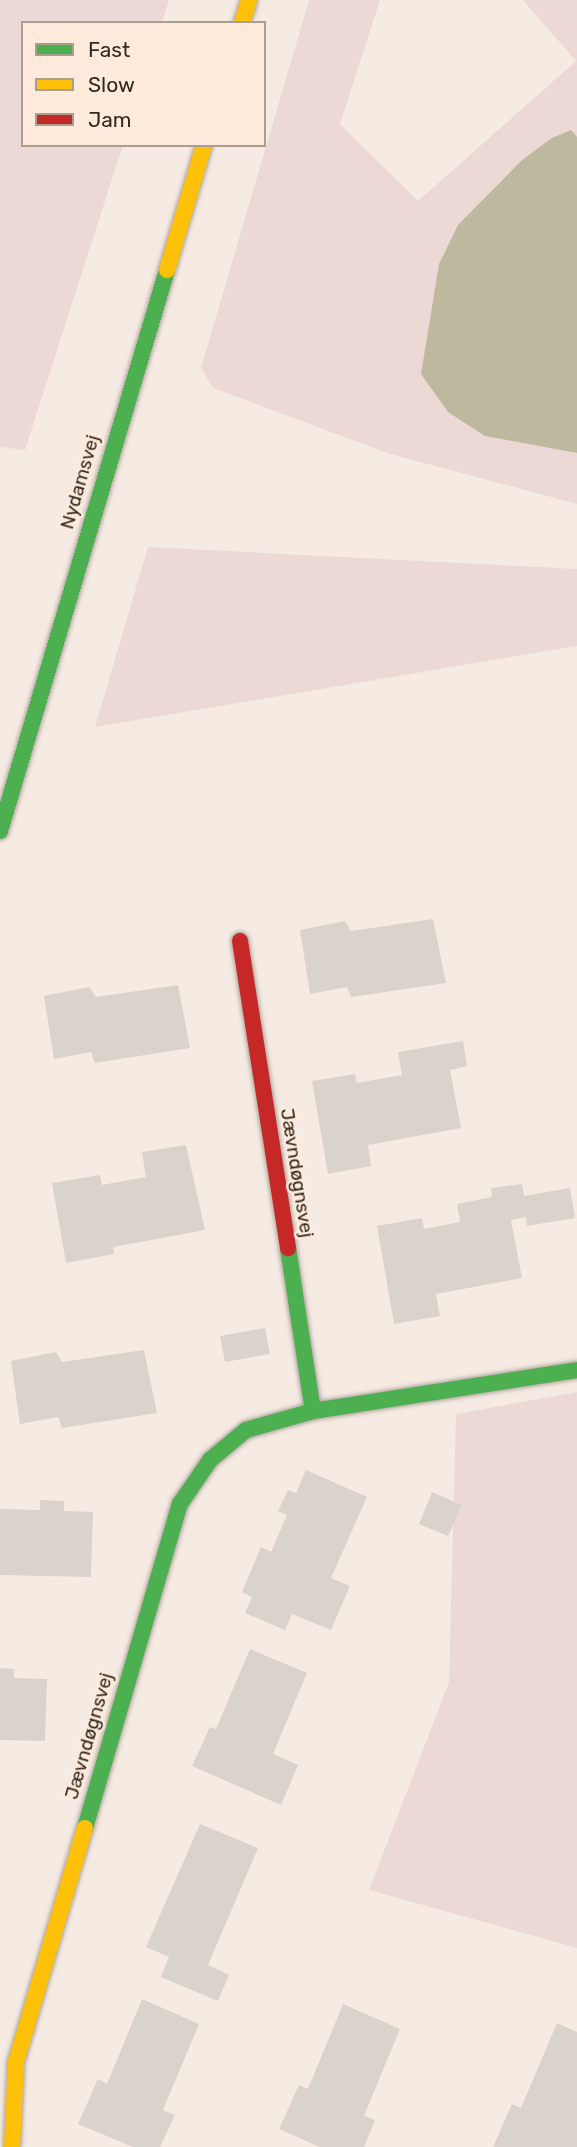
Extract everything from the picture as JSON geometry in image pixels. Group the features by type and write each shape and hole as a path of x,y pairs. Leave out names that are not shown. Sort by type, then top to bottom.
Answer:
{"street":[{"path":"243,21 249,0"},
{"name":"Nydamsvej","path":"0,831 203,147"},
{"name":"Jævndøgnsvej","path":"240,941 313,1412"},
{"name":"Jævndøgnsvej","path":"12,2147 16,2062 180,1504 210,1460 246,1430 313,1412 577,1370"}],"shaded area":[{"path":"0,0 169,0 163,21 21,21 21,147 122,147 25,450 0,447"},
{"path":"309,0 380,0 340,124 418,201 576,61 523,0 577,0 577,504 390,454 213,388 201,368"},
{"path":"571,130 577,137 577,453 485,436 448,412 421,374 439,264 458,225 522,160 552,138"},
{"path":"148,547 577,569 577,646 95,727"},
{"path":"577,1392 577,1948 369,1890 449,1682 456,1414"}],"building":[{"path":"433,919 446,983 351,997 347,987 310,994 300,930 345,921 351,931"},
{"path":"178,985 190,1048 95,1063 91,1052 54,1059 44,996 89,987 96,997"},
{"path":"463,1041 467,1066 450,1070 461,1128 368,1145 371,1166 328,1174 312,1081 355,1074 357,1083 402,1075 398,1052"},
{"path":"186,1145 205,1230 113,1247 114,1254 66,1263 52,1183 100,1175 102,1185 146,1177 142,1152"},
{"path":"522,1184 524,1196 570,1188 575,1218 527,1226 526,1217 511,1220 522,1278 436,1294 440,1316 394,1324 377,1226 422,1218 424,1229 460,1222 457,1204 492,1197 491,1188"},
{"path":"265,1328 270,1354 225,1362 220,1336"},
{"path":"144,1350 157,1413 62,1428 58,1417 20,1424 11,1361 56,1352 62,1362"},
{"path":"306,1470 367,1497 331,1578 350,1586 331,1630 292,1614 285,1630 245,1613 252,1597 242,1592 261,1547 271,1552 287,1515 278,1511 288,1490 296,1493"},
{"path":"432,1492 462,1505 448,1536 419,1524"},
{"path":"40,1500 64,1501 64,1511 93,1512 91,1577 0,1575 0,1509 40,1510"},
{"path":"250,1649 307,1673 273,1754 298,1765 281,1805 192,1766 210,1727 216,1729"},
{"path":"0,1668 14,1669 14,1678 47,1679 45,1741 0,1740"},
{"path":"200,1824 258,1848 208,1965 229,1975 218,2001 161,1977 169,1957 146,1947"},
{"path":"142,1999 199,2024 163,2110 175,2115 160,2147 133,2147 78,2124 98,2079 107,2084"},
{"path":"343,2004 400,2029 364,2116 375,2120 364,2147 320,2147 279,2129 299,2085 308,2089"},
{"path":"557,2023 577,2032 577,2147 493,2147 512,2104 521,2108"}],"traffic: fast":[{"path":"0,831 167,270"},
{"path":"288,1248 313,1411"},
{"path":"85,1828 180,1504 210,1460 246,1430 313,1411 577,1370"}],"traffic: slow":[{"path":"243,21 249,0"},
{"path":"167,270 203,147"},
{"path":"12,2147 16,2062 85,1828"}],"traffic: jam":[{"path":"240,941 288,1248"}]}
